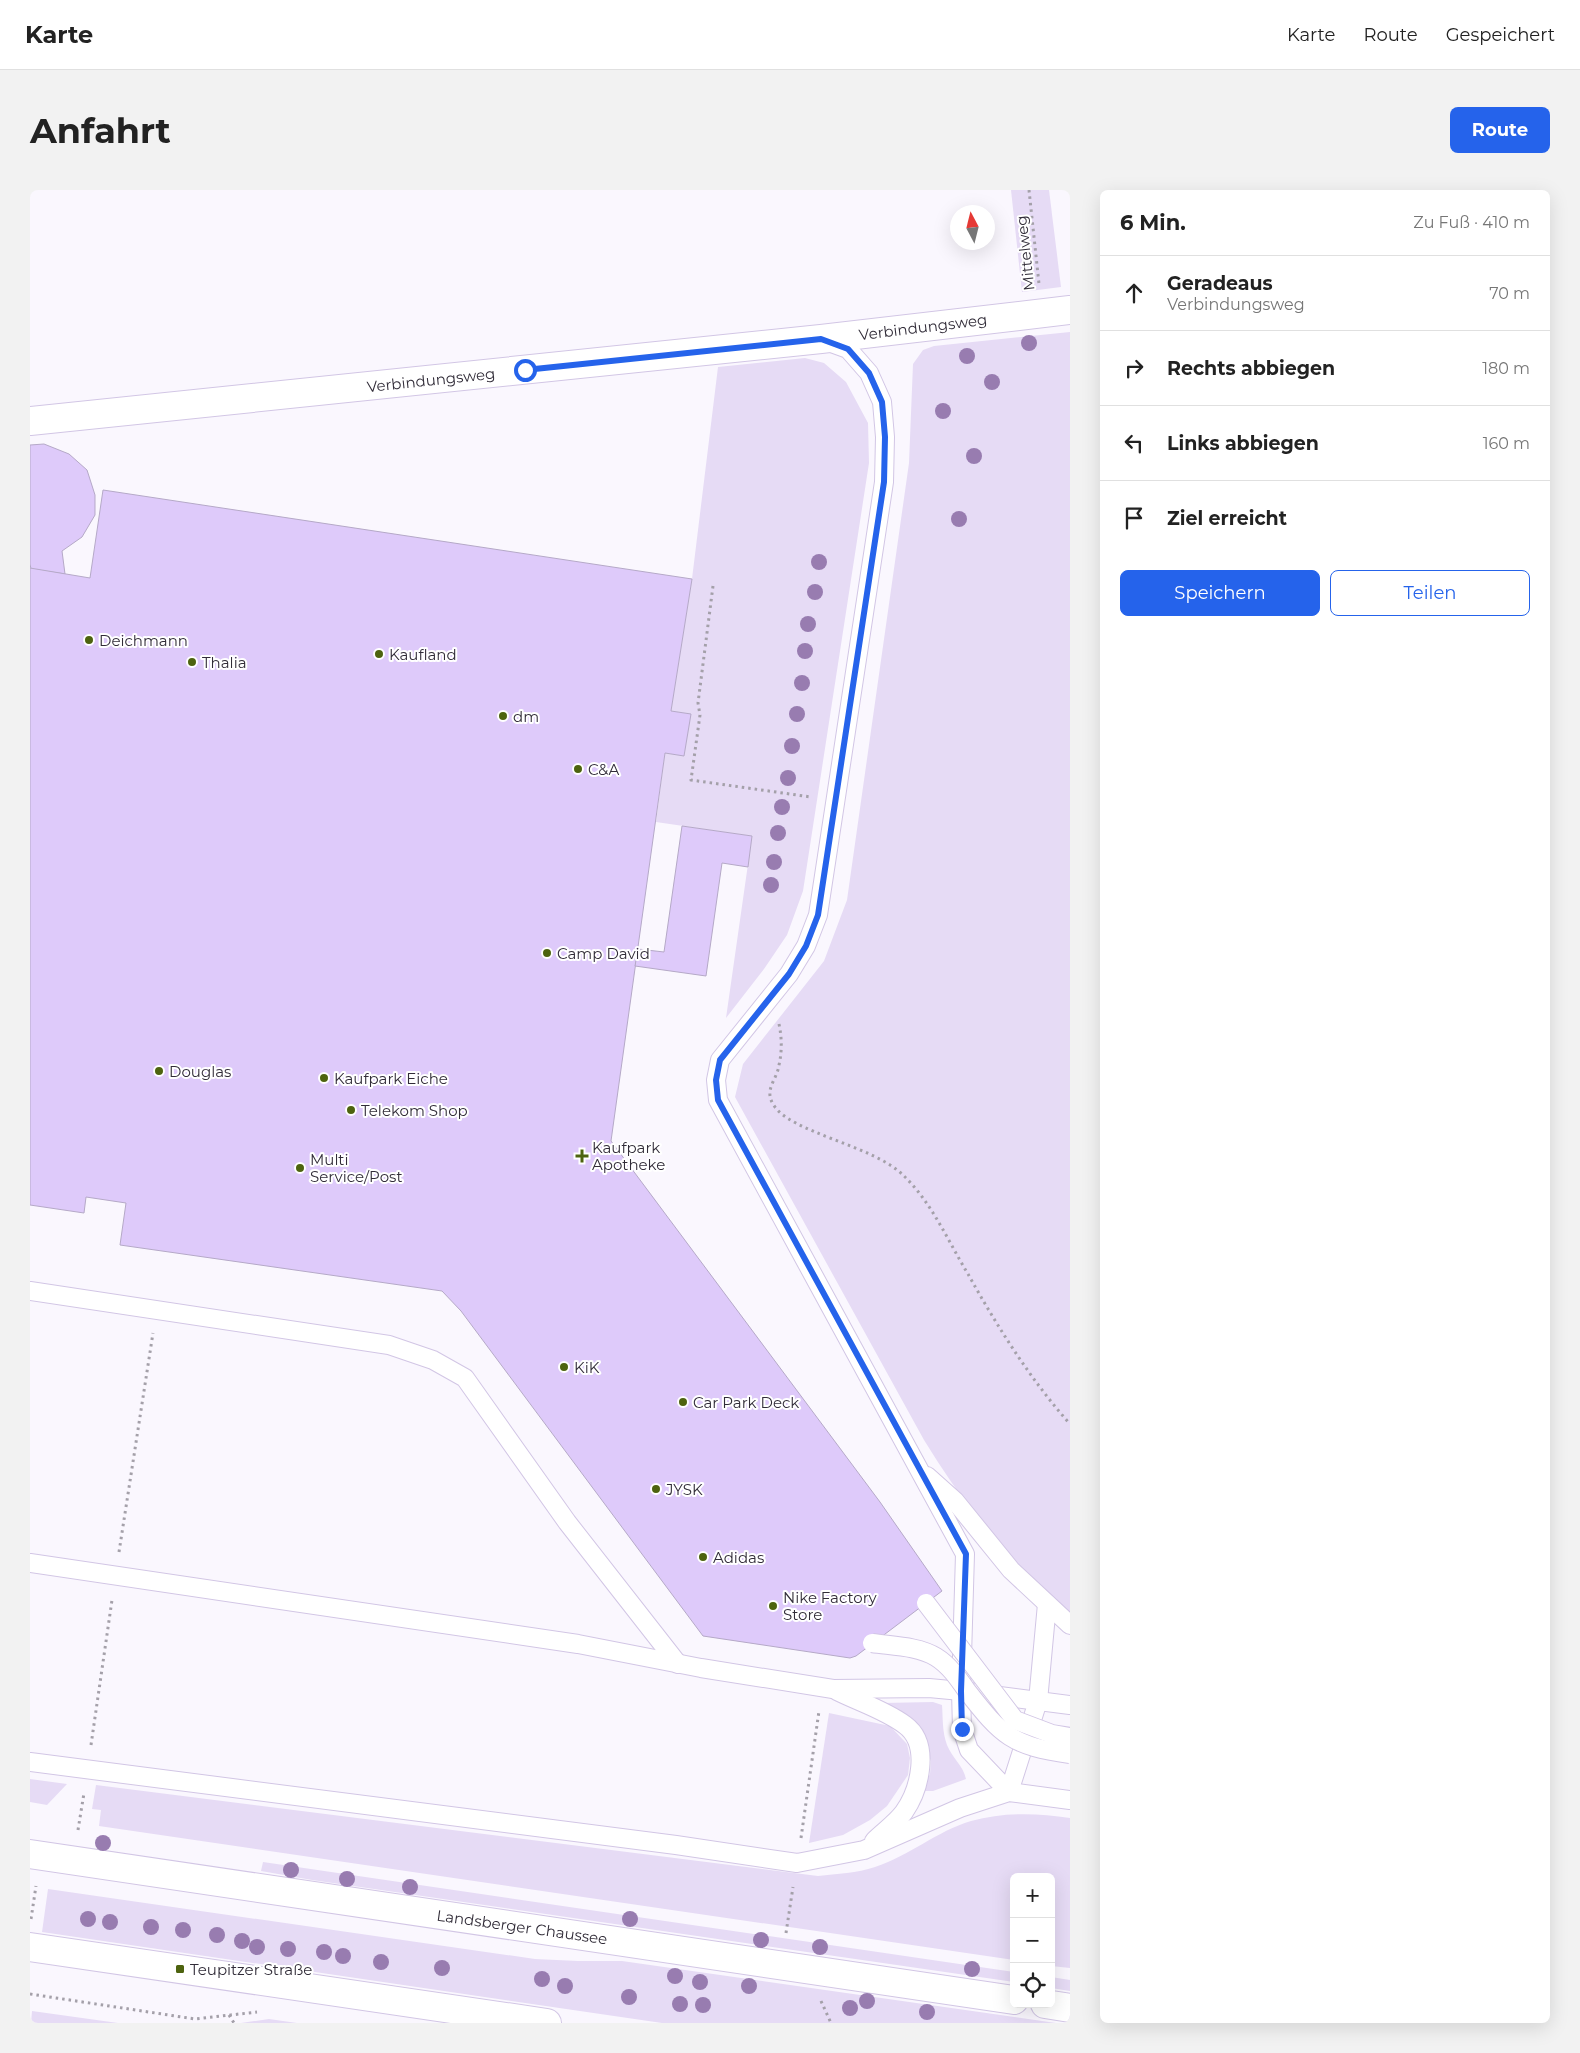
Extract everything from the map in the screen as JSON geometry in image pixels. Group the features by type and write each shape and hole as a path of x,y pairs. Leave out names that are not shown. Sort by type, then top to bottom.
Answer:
{"main road":[{"name":"Verbindungsweg","path":"30,421 821,339 1070,310"},
{"name":"Landsberger Chaussee","path":"30,1854 1010,1999"},
{"path":"30,1947 547,2023"},
{"path":"1055,2006 1070,2008"}],"lane":[{"path":"821,339 848,349 869,373 882,402 885,437 884,482 818,915 806,946 789,974 720,1060 716,1080 718,1100 966,1554 962,1643 962,1729 970,1750 1009,1792"},
{"path":"30,1292 389,1345 433,1360 465,1378 567,1522 678,1664"},
{"path":"921,1471 955,1501 1011,1570 1070,1625"},
{"path":"30,1563 569,1642 678,1664 827,1688 930,1688 1070,1705"},
{"path":"926,1603 1015,1720 1052,1734 1070,1737"},
{"path":"1009,1792 1038,1701 1047,1604"},
{"path":"872,1643 916,1649 935,1656 951,1670 997,1728 1020,1744 1070,1754"},
{"path":"930,1688 940,1681 956,1662 962,1643"},
{"path":"827,1688 886,1713 907,1726 921,1747 920,1770 904,1812 864,1850"},
{"path":"30,1762 676,1845 797,1863 864,1850 960,1808 1009,1792 1070,1800"}],"path":[{"name":"Mittelweg","path":"1029,190 1042,313"},
{"path":"713,586 698,703 700,715 691,780 836,801"},
{"path":"773,994 782,1039 777,1075 770,1085 769,1095 774,1106 789,1120 877,1156 897,1168 916,1187 980,1296 1045,1396 1070,1424"},
{"path":"786,1933 827,1688"},
{"path":"30,1925 36,1886"},
{"path":"30,1994 195,2019 262,2011"},
{"path":"821,2000 831,2023"},
{"path":"229,2015 234,2023"}],"shaded area":[{"path":"1011,190 1049,190 1061,287 1022,292"},
{"path":"1070,332 1070,1615 1048,1597 1008,1556 989,1534 939,1464 735,1097 743,1064 824,961 847,900 909,463 913,364 923,350 934,346"},
{"path":"805,358 824,363 846,382 868,423 869,463 803,891 787,935 764,969 726,1018 752,836 656,822 665,753 684,756 691,714 671,711 692,579 718,367"},
{"path":"933,1702 942,1705 945,1740 966,1779 933,1791 921,1791 930,1774 931,1761 920,1733 914,1720 882,1703"},
{"path":"829,1713 890,1726 907,1744 910,1758 908,1775 887,1806 870,1820 843,1835 809,1843"},
{"path":"30,1779 67,1784 47,1805 30,1802"},
{"path":"96,1785 818,1876 854,1872 875,1867 900,1857 959,1825 983,1818 1021,1814 1070,1818 1070,1968 1055,1966 1055,1873 1010,1873 1010,1959 99,1826 101,1810 92,1809"},
{"path":"263,1862 1010,1971 1010,1981 312,1880 261,1871"},
{"path":"48,1889 535,1959 622,1961 1056,2023 662,2023 42,1932"},
{"path":"1055,1978 1070,1980 1070,1991 1055,1989"},
{"path":"32,2011 118,2023 31,2023"},
{"path":"269,2019 297,2023 241,2023"}],"building":[{"path":"44,444 69,454 87,470 95,495 95,515 82,537 62,551 65,574 31,569 30,564 30,445"},
{"name":"Kaufpark Eiche","path":"103,490 692,579 671,711 691,714 684,756 665,753 611,1141 880,1502 942,1591 856,1656 850,1658 703,1636 461,1311 442,1291 120,1245 126,1203 86,1197 84,1213 30,1205 30,568 90,578"},
{"path":"682,826 752,836 748,867 722,863 706,976 635,966 638,949 664,952"}],"place":[{"name":"Deichmann","path":"89,640"},
{"name":"Kaufland","path":"379,654"},
{"name":"Thalia","path":"192,662"},
{"name":"dm","path":"503,716"},
{"name":"C&A","path":"578,769"},
{"name":"Camp David","path":"547,953"},
{"name":"Douglas","path":"159,1071"},
{"name":"Kaufpark Eiche","path":"324,1078"},
{"name":"Telekom Shop","path":"351,1110"},
{"name":"Kaufpark Apotheke","path":"582,1156"},
{"name":"Multi Service/Post","path":"300,1168"},
{"name":"KiK","path":"564,1367"},
{"name":"Car Park Deck","path":"683,1402"},
{"name":"JYSK","path":"656,1489"},
{"name":"Adidas","path":"703,1557"},
{"name":"Nike Factory Store","path":"773,1606"},
{"name":"Teupitzer Straße","path":"180,1969"}],"route":[{"path":"525,370 821,339 848,349 869,373 882,402 885,437 884,482 818,915 806,946 789,974 720,1060 716,1080 718,1100 921,1471 940,1510 966,1554 961,1691 962,1729"}]}
